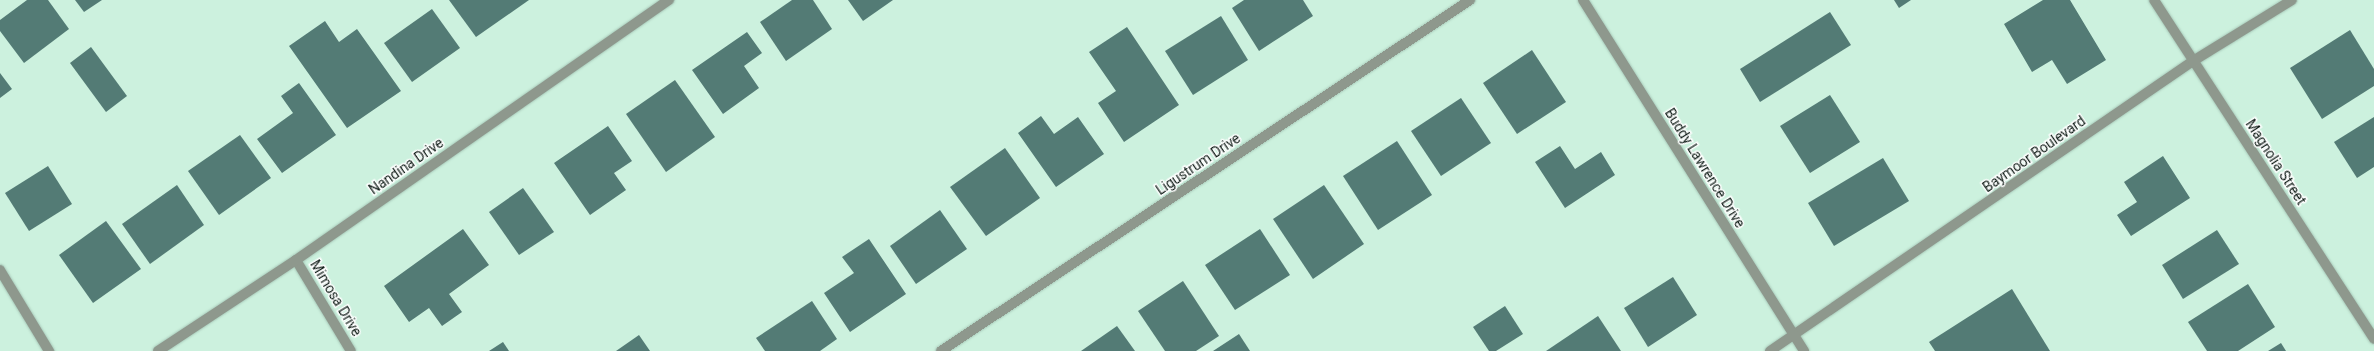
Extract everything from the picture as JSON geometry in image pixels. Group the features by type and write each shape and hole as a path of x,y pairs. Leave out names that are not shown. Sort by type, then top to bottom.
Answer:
{"street":[{"name":"Nandina Drive","path":"158,351 296,260 669,0"},
{"name":"Ligustrum Drive","path":"942,351 1470,0"},
{"name":"Buddy Lawrence Drive","path":"1583,0 1804,351"},
{"name":"Magnolia Street","path":"2154,0 2374,339"},
{"name":"Baymoor Boulevard","path":"1770,351 2193,61 2292,0"},
{"name":"Mimosa Drive","path":"296,260 351,351"},
{"path":"0,270 49,351"}],"building":[{"path":"27,0 48,0 69,29 24,63 0,31 0,20"},
{"path":"75,0 102,0 84,12"},
{"path":"449,0 529,0 476,37"},
{"path":"792,0 813,0 832,29 786,61 760,22"},
{"path":"848,0 893,0 863,21"},
{"path":"1244,0 1303,0 1313,16 1259,51 1232,8"},
{"path":"1894,0 1911,0 1899,8"},
{"path":"2043,0 2070,0 2106,60 2067,84 2052,60 2032,72 2004,24"},
{"path":"432,9 460,48 412,82 384,43"},
{"path":"1830,12 1851,45 1760,102 1740,69"},
{"path":"1221,16 1248,60 1193,95 1165,51"},
{"path":"325,21 339,42 357,29 401,91 347,128 289,46"},
{"path":"1127,27 1179,105 1124,142 1098,103 1116,91 1089,52"},
{"path":"2350,30 2374,69 2374,86 2322,119 2290,68"},
{"path":"747,32 762,53 744,66 759,88 723,114 692,70"},
{"path":"91,47 127,96 106,112 70,63"},
{"path":"1532,50 1566,102 1517,134 1483,83"},
{"path":"0,73 12,89 0,98"},
{"path":"675,80 715,137 666,172 626,114"},
{"path":"299,83 336,135 282,173 257,139 293,113 281,96"},
{"path":"1830,95 1860,142 1810,173 1780,126"},
{"path":"1461,98 1491,143 1441,176 1411,131"},
{"path":"1041,116 1054,134 1078,117 1104,154 1056,187 1018,133"},
{"path":"2374,117 2374,167 2357,178 2334,142"},
{"path":"608,126 632,161 614,173 626,190 590,215 554,163"},
{"path":"240,135 271,178 219,215 188,171"},
{"path":"1397,141 1432,195 1378,230 1343,176"},
{"path":"1560,146 1575,169 1601,152 1615,175 1565,208 1535,162"},
{"path":"1005,148 1040,198 986,236 950,187"},
{"path":"2163,156 2190,198 2131,236 2117,215 2137,202 2124,182"},
{"path":"1883,158 1909,201 1834,246 1808,203"},
{"path":"48,166 72,204 29,231 5,193"},
{"path":"177,185 204,225 150,264 122,224"},
{"path":"1324,185 1364,244 1313,279 1273,219"},
{"path":"523,188 554,232 519,255 489,212"},
{"path":"940,210 967,249 916,284 890,246"},
{"path":"106,221 141,269 93,303 59,255"},
{"path":"463,229 489,265 449,294 462,312 442,326 429,308 409,322 384,286"},
{"path":"1260,229 1290,275 1235,310 1205,265"},
{"path":"2217,230 2239,264 2183,299 2162,265"},
{"path":"869,239 906,294 850,332 824,293 854,273 842,257"},
{"path":"1673,277 1697,315 1648,347 1624,308"},
{"path":"1183,281 1219,336 1196,351 1165,351 1138,311"},
{"path":"2248,284 2275,327 2238,351 2207,351 2188,322"},
{"path":"2012,289 2050,351 1935,351 1929,342"},
{"path":"812,301 837,339 820,351 765,351 756,338"},
{"path":"1505,306 1523,334 1496,351 1489,351 1473,327"},
{"path":"1598,316 1621,351 1546,351"},
{"path":"1117,326 1135,351 1081,351"},
{"path":"1239,334 1250,351 1213,351"},
{"path":"639,335 650,351 616,351"},
{"path":"503,342 509,351 489,351"},
{"path":"2281,343 2286,351 2268,351"}]}
